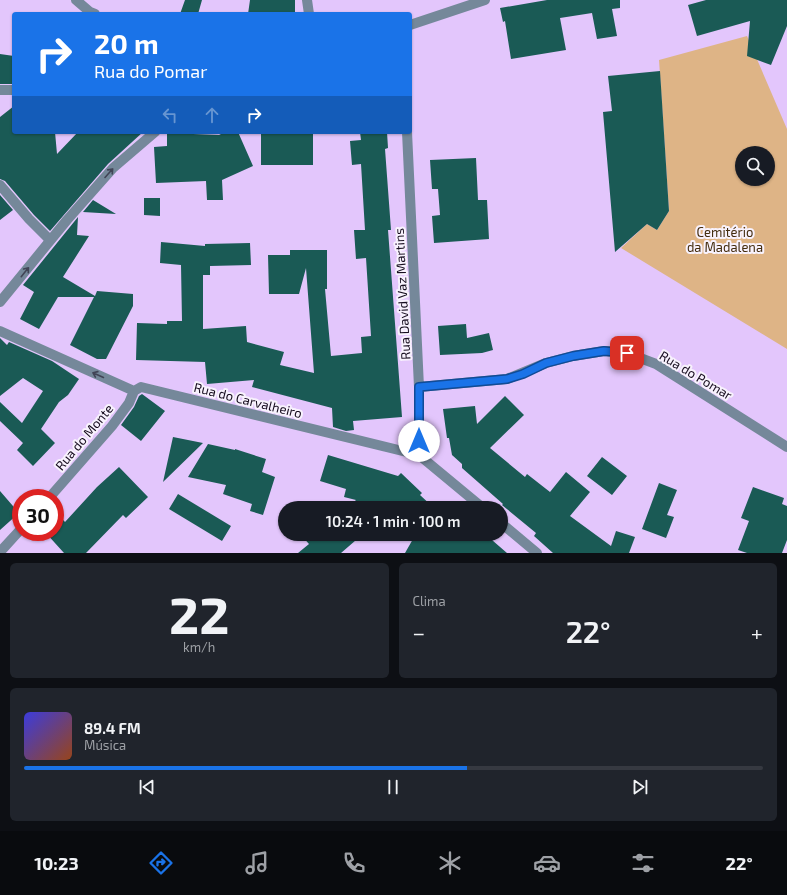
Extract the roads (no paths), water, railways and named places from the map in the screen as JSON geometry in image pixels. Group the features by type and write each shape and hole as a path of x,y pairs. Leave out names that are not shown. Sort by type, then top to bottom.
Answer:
{"street":[{"path":"76,0 90,12"},
{"path":"305,12 307,0"},
{"path":"412,24 485,0"},
{"path":"0,90 12,90"},
{"path":"0,302 50,240 114,168 153,134"},
{"name":"Rua David Vaz Martins","path":"407,134 419,387 419,455"},
{"path":"0,185 29,219 50,240"},
{"name":"Rua do Carvalheiro","path":"0,331 134,391 140,387 419,455 475,501"},
{"name":"Rua do Pomar","path":"419,387 507,379 523,374 546,363 573,356 604,351 627,353 656,364 787,447"},
{"name":"Rua do Monte","path":"57,489 112,426 129,403 134,391"},
{"path":"508,529 537,553"},
{"path":"0,552 12,539"}],"park label":[{"name":"Cemitério da Madalena","path":"725,240"}]}
